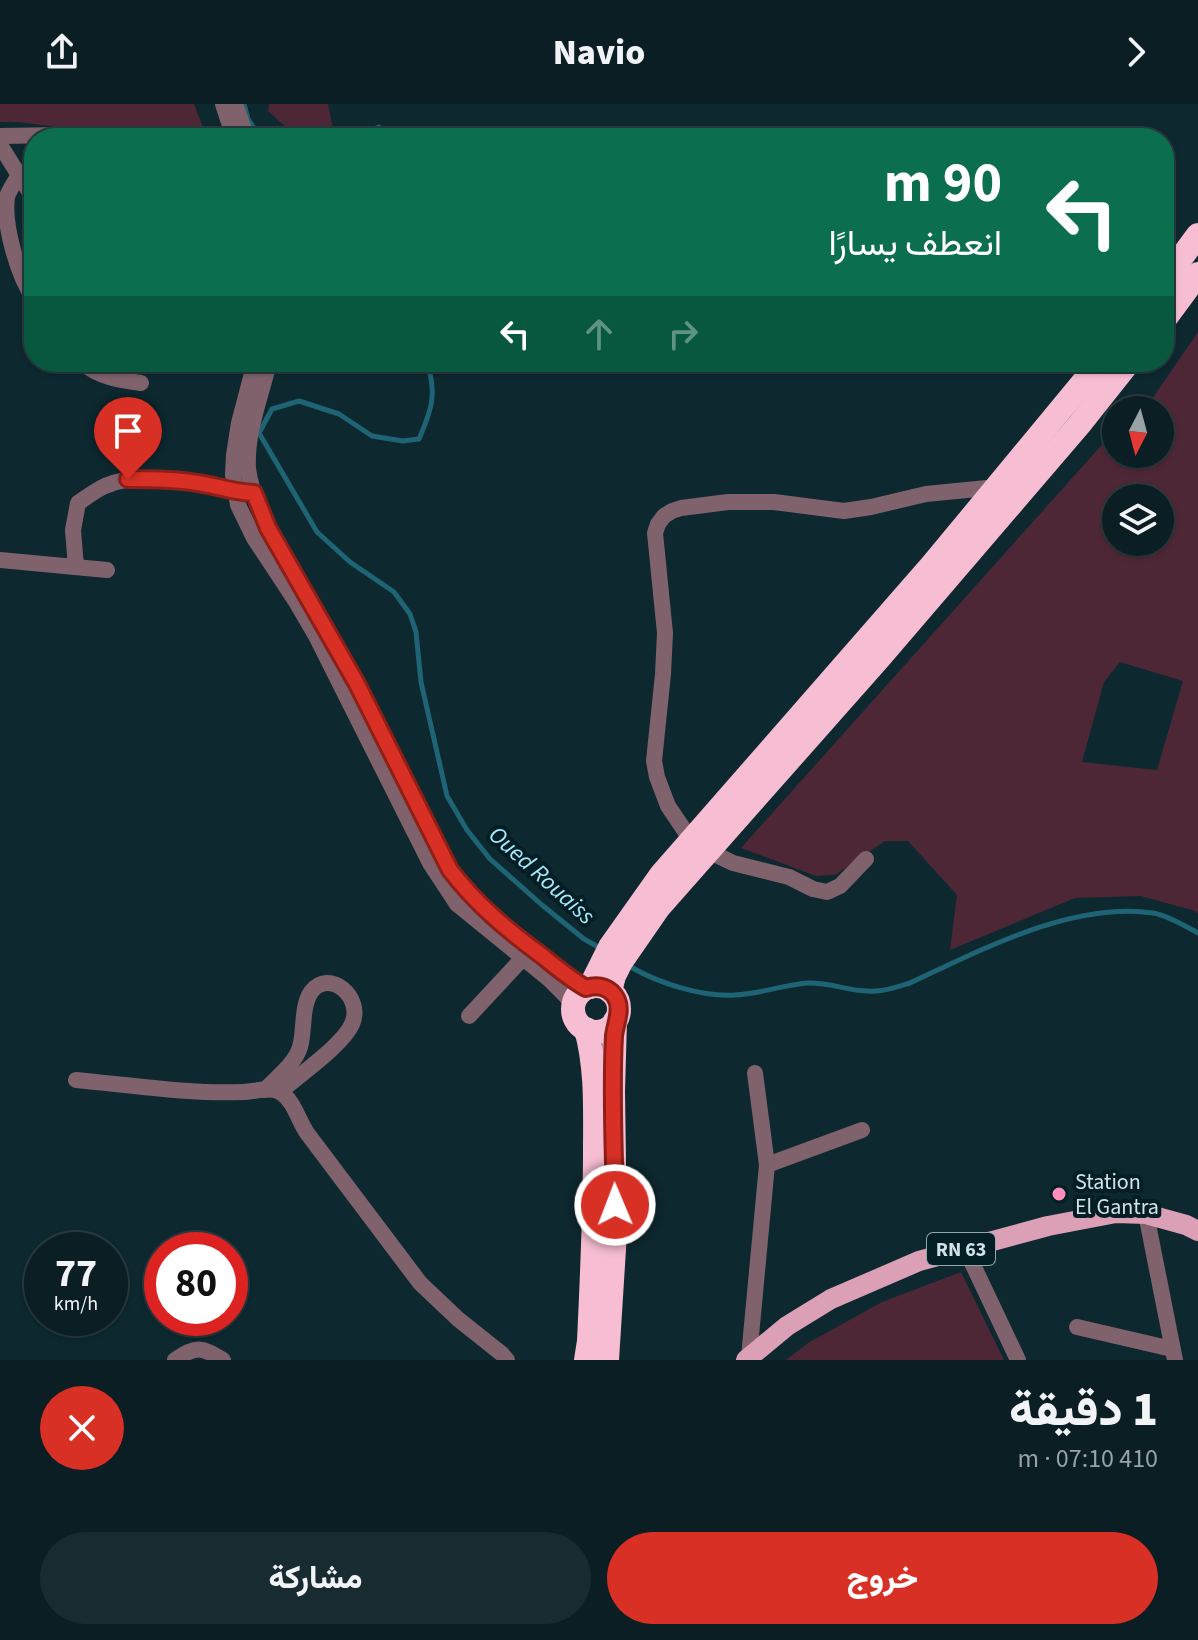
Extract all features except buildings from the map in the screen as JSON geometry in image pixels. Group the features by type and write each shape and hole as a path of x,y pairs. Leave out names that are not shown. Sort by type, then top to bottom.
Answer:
{"highway":[{"path":"1174,267 1198,235"},
{"path":"1174,306 1198,274"},
{"path":"596,984 616,997 619,1005 615,1021 599,1032 586,1029 574,1016 623,943 659,907 699,845 1092,372"},
{"path":"699,845 890,645 1121,372"},
{"path":"607,1360 615,1233 615,1021"},
{"path":"586,1029 593,1061 595,1093 595,1214 586,1360"}],"main road":[{"name":"RN 63","path":"747,1358 787,1326 831,1299 919,1261 965,1248 1048,1226 1116,1213 1146,1214 1198,1231"}],"street":[{"path":"223,104 231,128"},
{"path":"235,104 243,128"},
{"path":"0,136 24,136"},
{"path":"0,145 24,183"},
{"path":"19,175 8,195 7,218 10,241 24,278"},
{"path":"93,372 117,380 141,383"},
{"path":"255,372 239,423 233,475 244,520 316,636 438,877 457,904 561,989 596,984"},
{"path":"257,372 248,448 248,471 254,493 268,528 357,684 450,870 496,920 569,977 596,984"},
{"path":"76,567 73,530 78,503 103,487 128,479 161,479 254,493"},
{"path":"866,859 840,886 827,892 813,889 789,877 733,863 699,845 668,806 654,761 665,633 660,571 654,543 658,524 664,516 681,508 728,502 792,503 844,511 926,494 997,487"},
{"path":"0,560 107,570"},
{"path":"469,1016 523,958"},
{"path":"76,1080 198,1091 273,1091 346,1034 356,1014 352,997 344,989 329,983 320,985 312,992 299,1052 273,1091"},
{"path":"747,1358 767,1165 755,1073"},
{"path":"273,1091 293,1105 307,1133 420,1283 507,1360"},
{"path":"767,1165 862,1130"},
{"path":"1077,1327 1173,1354 1146,1214"},
{"path":"965,1248 1018,1360"},
{"path":"175,1360 192,1349 200,1348 223,1360"}],"shaded area":[{"path":"0,104 194,104 203,128 63,128 0,122"},
{"path":"269,104 328,104 333,128 287,128 268,111"},
{"path":"1198,332 1198,914 1141,896 1075,898 950,950 957,895 908,841 885,841 835,875 816,876 741,848 1102,445 1102,468 1174,468 1174,396 1154,396 1171,372 1174,372 1174,367","holes":["1120,662 1183,681 1157,770 1082,762 1104,682"]},
{"path":"961,1272 1004,1360 786,1360 808,1343 882,1302"}],"waterway":[{"name":"Oued Rouaiss","path":"244,104 254,128"},
{"name":"Oued Rouaiss","path":"376,128 380,128"},
{"name":"Oued Rouaiss","path":"429,372 432,401 419,439 403,441 372,436 339,414 299,401 272,409 259,433 317,532 350,562 394,592 410,614 416,632 421,682 447,796 467,830 490,859 584,939 600,948"},
{"name":"Oued Rouaiss","path":"629,966 666,983 708,994 744,994 807,983 874,991 910,983 1028,931 1091,914 1123,911 1153,913 1198,933"}],"place":[{"name":"Station El Gantra","path":"1059,1194"}],"route":[{"path":"128,479 200,483 235,492 254,493 268,528 357,684 450,870 496,920 569,977 586,988 606,988 616,997 619,1014 615,1021 613,1053 615,1205"}]}
